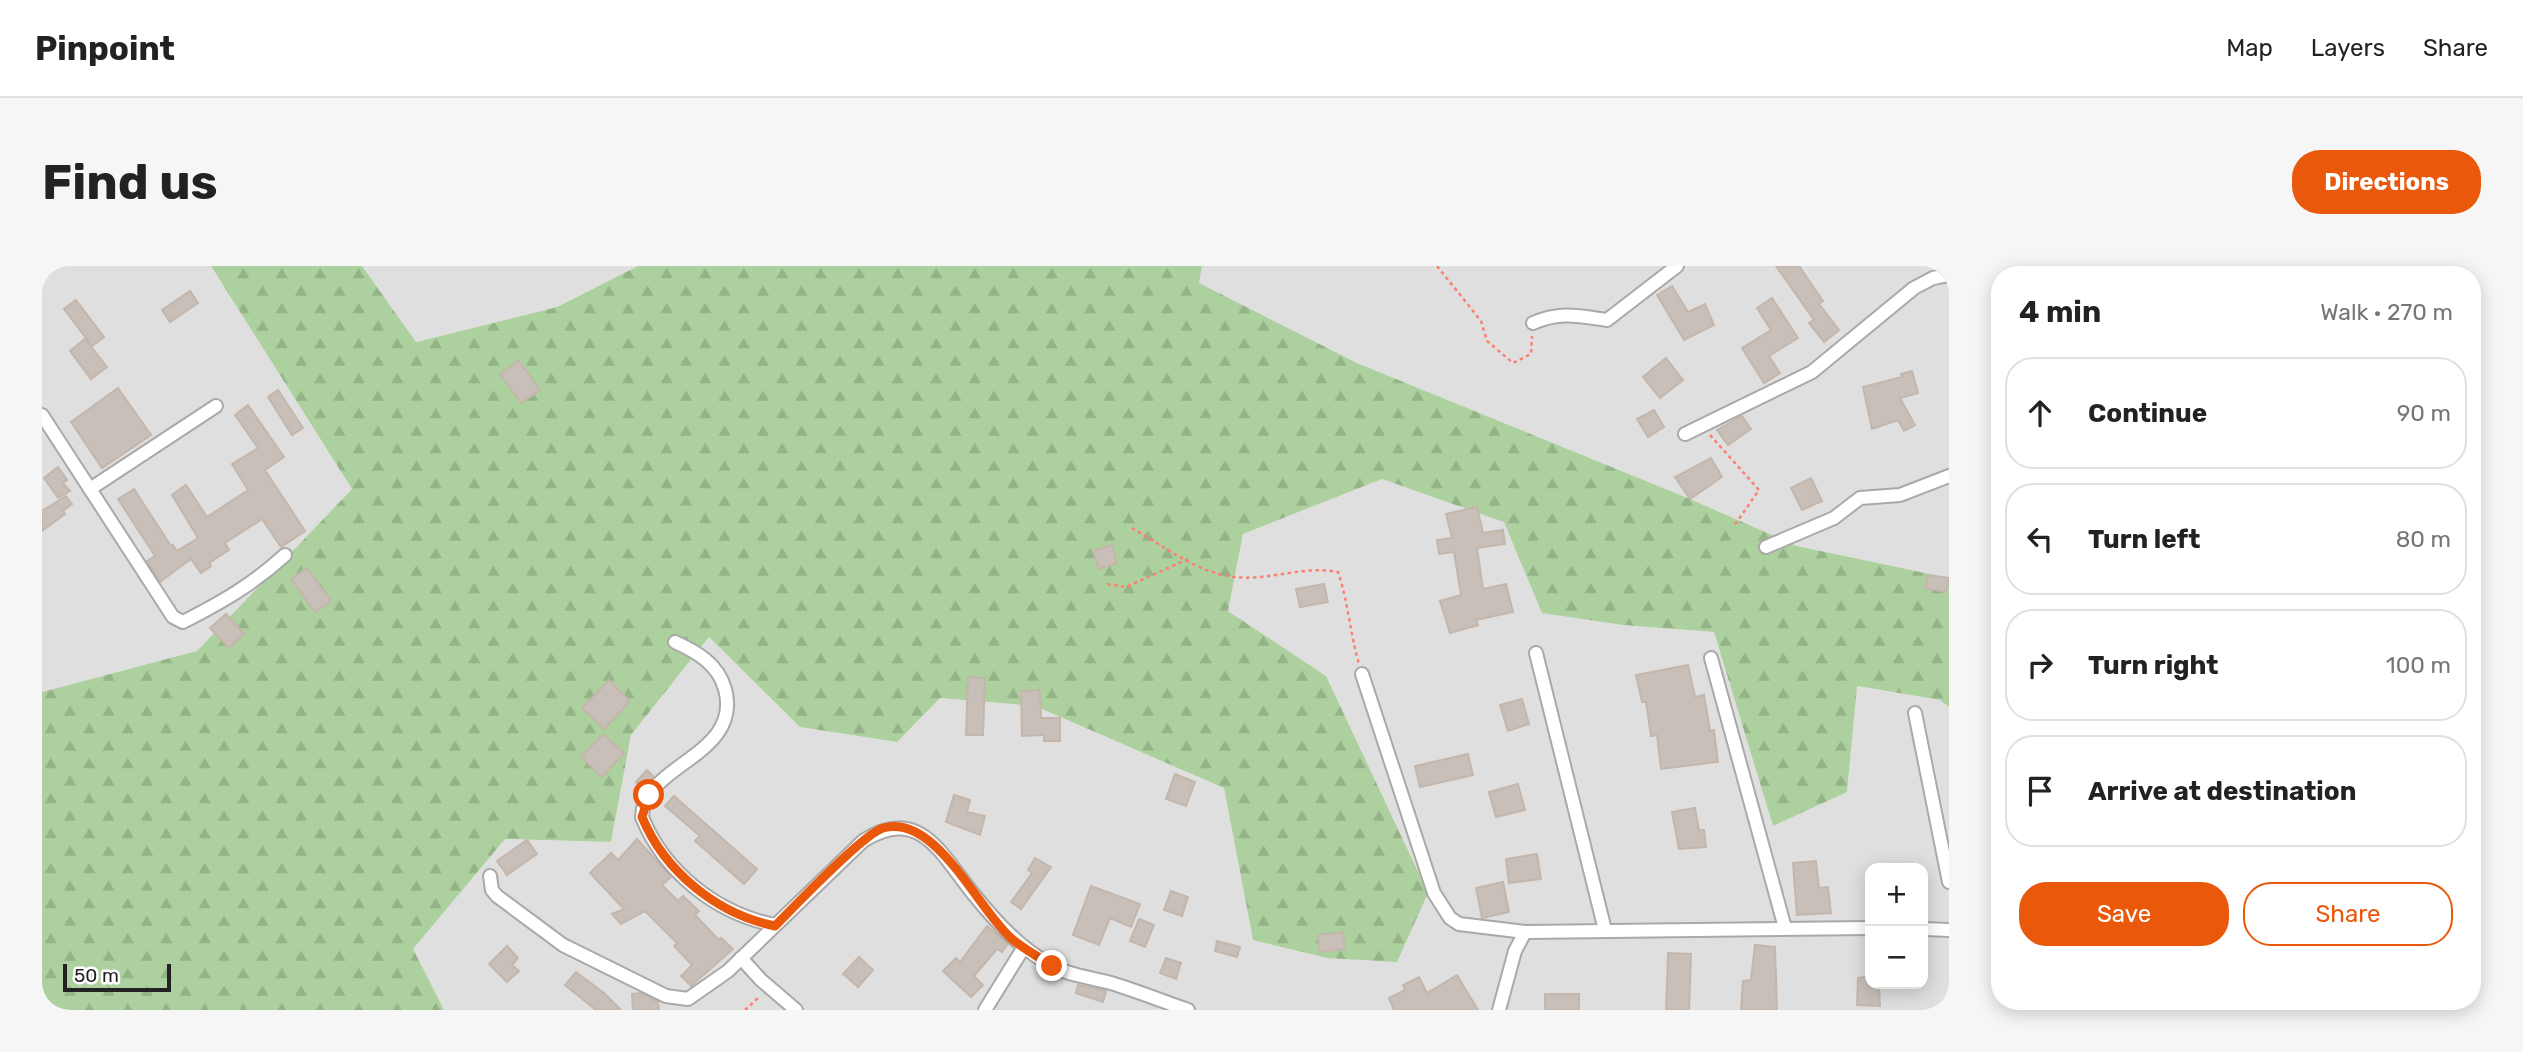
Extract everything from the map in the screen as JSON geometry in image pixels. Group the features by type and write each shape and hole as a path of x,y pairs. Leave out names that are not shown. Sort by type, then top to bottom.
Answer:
{"street":[{"path":"1533,323 1552,314 1574,314 1607,320 1656,272 1677,266"},
{"path":"1685,434 1812,372 1914,288 1933,278 1949,275"},
{"path":"90,489 216,405"},
{"path":"42,415 173,617 183,622 252,585 285,555"},
{"path":"1766,547 1834,518 1860,498 1900,495 1949,476"},
{"path":"675,642 703,658 719,674 726,694 726,718 711,741 649,795 642,817 655,844 689,882 715,903 746,920 775,926"},
{"path":"1536,653 1605,930"},
{"path":"1711,658 1784,928"},
{"path":"1362,674 1434,893 1450,918 1460,924 1525,932 1865,928"},
{"path":"1915,713 1949,882"},
{"path":"490,876 492,890 497,896 563,945 680,1000 696,995 741,958 863,841 883,828 900,828 919,833 938,846 972,893 1011,938 1052,966 1188,1010"},
{"path":"1928,929 1949,930"},
{"path":"1499,1010 1515,951 1525,932"},
{"path":"985,1010 1024,947"},
{"path":"741,958 796,1010"}],"path":[{"path":"1437,266 1481,321 1488,341 1513,363 1531,354 1533,323"},
{"path":"1699,427 1718,440 1759,490 1734,526"},
{"path":"1132,528 1188,559 1235,578 1322,568 1338,572 1362,674"},
{"path":"1107,584 1126,587 1188,559"},
{"path":"745,1010 770,987"}],"shaded area":[{"path":"42,266 211,266 352,489 197,651 42,692"},
{"path":"362,266 638,266 557,307 415,342"},
{"path":"1202,266 1949,266 1949,578 1797,546 1690,499 1357,363 1198,283"},
{"path":"1382,479 1504,521 1623,625 1714,632 1773,826 1847,792 1856,686 1940,700 1949,707 1949,1010 444,1010 412,949 505,839 611,842 631,735 709,637 800,727 896,742 940,698 1035,706 1224,788 1253,940 1326,676 1228,611 1243,534"}],"green space":[{"path":"211,266 362,266 416,342 557,307 638,266 1202,266 1199,283 1357,363 1690,499 1797,546 1949,578 1949,707 1940,700 1857,686 1847,792 1773,826 1714,632 1623,625 1542,613 1504,522 1382,479 1243,534 1228,611 1326,676 1428,893 1397,962 1327,958 1253,940 1224,788 1035,706 940,698 897,742 800,727 709,637 631,735 611,842 505,839 413,949 444,1010 42,1010 42,692 197,651 352,489"}],"building":[{"path":"1776,266 1799,266 1823,301 1819,304 1839,330 1824,342 1809,323 1814,320"},
{"path":"1672,286 1688,312 1705,304 1714,325 1684,340 1657,295"},
{"path":"190,291 198,303 170,322 162,310"},
{"path":"1772,298 1798,338 1769,356 1780,373 1764,383 1742,348 1771,330 1757,308"},
{"path":"76,300 104,337 92,346 64,309"},
{"path":"85,339 107,367 91,379 70,351"},
{"path":"1666,358 1683,380 1660,398 1643,377"},
{"path":"519,361 540,390 521,403 500,374"},
{"path":"1912,371 1918,393 1900,398 1915,425 1904,431 1898,420 1872,429 1863,387 1902,377 1901,374"},
{"path":"118,388 151,435 102,468 71,422"},
{"path":"278,390 303,428 292,435 268,397"},
{"path":"248,405 284,457 265,470 305,531 281,547 262,519 225,543 229,550 209,563 211,566 201,573 191,559 160,582 147,561 155,556 118,499 134,489 177,551 198,538 172,495 186,485 207,517 248,490 232,464 258,448 235,415"},
{"path":"1654,410 1664,427 1648,437 1637,419"},
{"path":"1742,416 1751,429 1728,445 1717,430"},
{"path":"1711,458 1722,477 1690,499 1675,477"},
{"path":"58,467 67,480 63,483 70,491 58,498 44,478"},
{"path":"1811,478 1822,501 1802,510 1791,488"},
{"path":"66,496 72,504 63,511 65,514 42,531 42,511"},
{"path":"1477,507 1483,533 1503,530 1505,544 1477,548 1483,589 1506,584 1513,612 1476,620 1478,625 1450,633 1440,601 1461,595 1454,552 1439,554 1437,540 1452,538 1446,514"},
{"path":"1112,545 1117,563 1099,569 1093,551"},
{"path":"307,568 331,601 315,612 291,579"},
{"path":"1928,575 1949,578 1946,592 1925,588"},
{"path":"1324,584 1328,602 1300,607 1296,589"},
{"path":"226,614 244,634 229,648 210,628"},
{"path":"1688,665 1695,697 1704,695 1710,731 1714,730 1718,762 1661,769 1657,735 1651,736 1646,702 1642,702 1636,675"},
{"path":"968,677 985,678 983,735 966,735"},
{"path":"609,680 630,701 604,729 582,708"},
{"path":"1040,690 1041,718 1060,718 1060,741 1044,741 1044,735 1022,736 1021,691"},
{"path":"1522,699 1529,724 1508,731 1500,705"},
{"path":"603,734 624,753 602,777 581,757"},
{"path":"1468,754 1473,775 1420,787 1415,766"},
{"path":"647,770 653,776 643,789 636,782"},
{"path":"1175,774 1195,782 1186,806 1166,799"},
{"path":"1518,784 1525,810 1496,817 1489,792"},
{"path":"954,795 970,800 967,812 985,816 980,835 946,822"},
{"path":"674,796 757,869 744,884 695,841 700,836 665,806"},
{"path":"1695,808 1699,830 1704,830 1706,847 1679,849 1672,812"},
{"path":"637,839 671,877 662,885 678,901 683,896 699,911 695,915 719,940 721,938 733,949 691,986 681,976 692,965 674,946 677,943 645,911 621,924 612,914 624,909 590,873 611,853 618,860"},
{"path":"527,840 537,854 507,875 497,861"},
{"path":"1537,854 1541,879 1509,883 1506,859"},
{"path":"1035,858 1051,867 1021,909 1011,902 1032,873 1028,870"},
{"path":"1816,861 1819,888 1828,887 1831,913 1797,915 1793,863"},
{"path":"1503,882 1509,912 1482,918 1476,888"},
{"path":"1091,886 1140,904 1131,927 1110,918 1099,945 1073,935"},
{"path":"1171,891 1188,897 1182,916 1164,910"},
{"path":"1139,919 1154,925 1145,947 1130,941"},
{"path":"987,926 1008,944 1002,952 997,949 974,976 983,985 971,997 943,971 956,958 960,962"},
{"path":"1343,932 1345,949 1320,952 1318,935"},
{"path":"1217,941 1240,947 1237,957 1215,951"},
{"path":"1755,945 1775,947 1777,1010 1741,1010 1743,981 1751,980"},
{"path":"507,946 518,958 512,965 519,971 507,982 489,964"},
{"path":"1668,953 1691,954 1689,1010 1666,1010"},
{"path":"859,957 873,970 858,987 843,974"},
{"path":"1166,958 1181,963 1176,979 1160,973"},
{"path":"576,972 621,1010 596,1010 565,985"},
{"path":"1457,975 1478,1010 1394,1010 1389,998 1405,990 1403,985 1419,977 1427,993"},
{"path":"1865,977 1865,989 1879,989 1880,1006 1857,1005 1858,978"},
{"path":"1078,985 1106,991 1103,1002 1076,993"},
{"path":"641,993 658,1002 659,1010 633,1010 632,994"},
{"path":"1545,994 1579,994 1579,1010 1545,1010"}],"route":[{"path":"649,795 642,810 642,817 655,844 689,882 715,903 746,920 775,926 863,841 883,828 900,828 919,833 938,846 972,893 1011,938 1052,966"}]}
